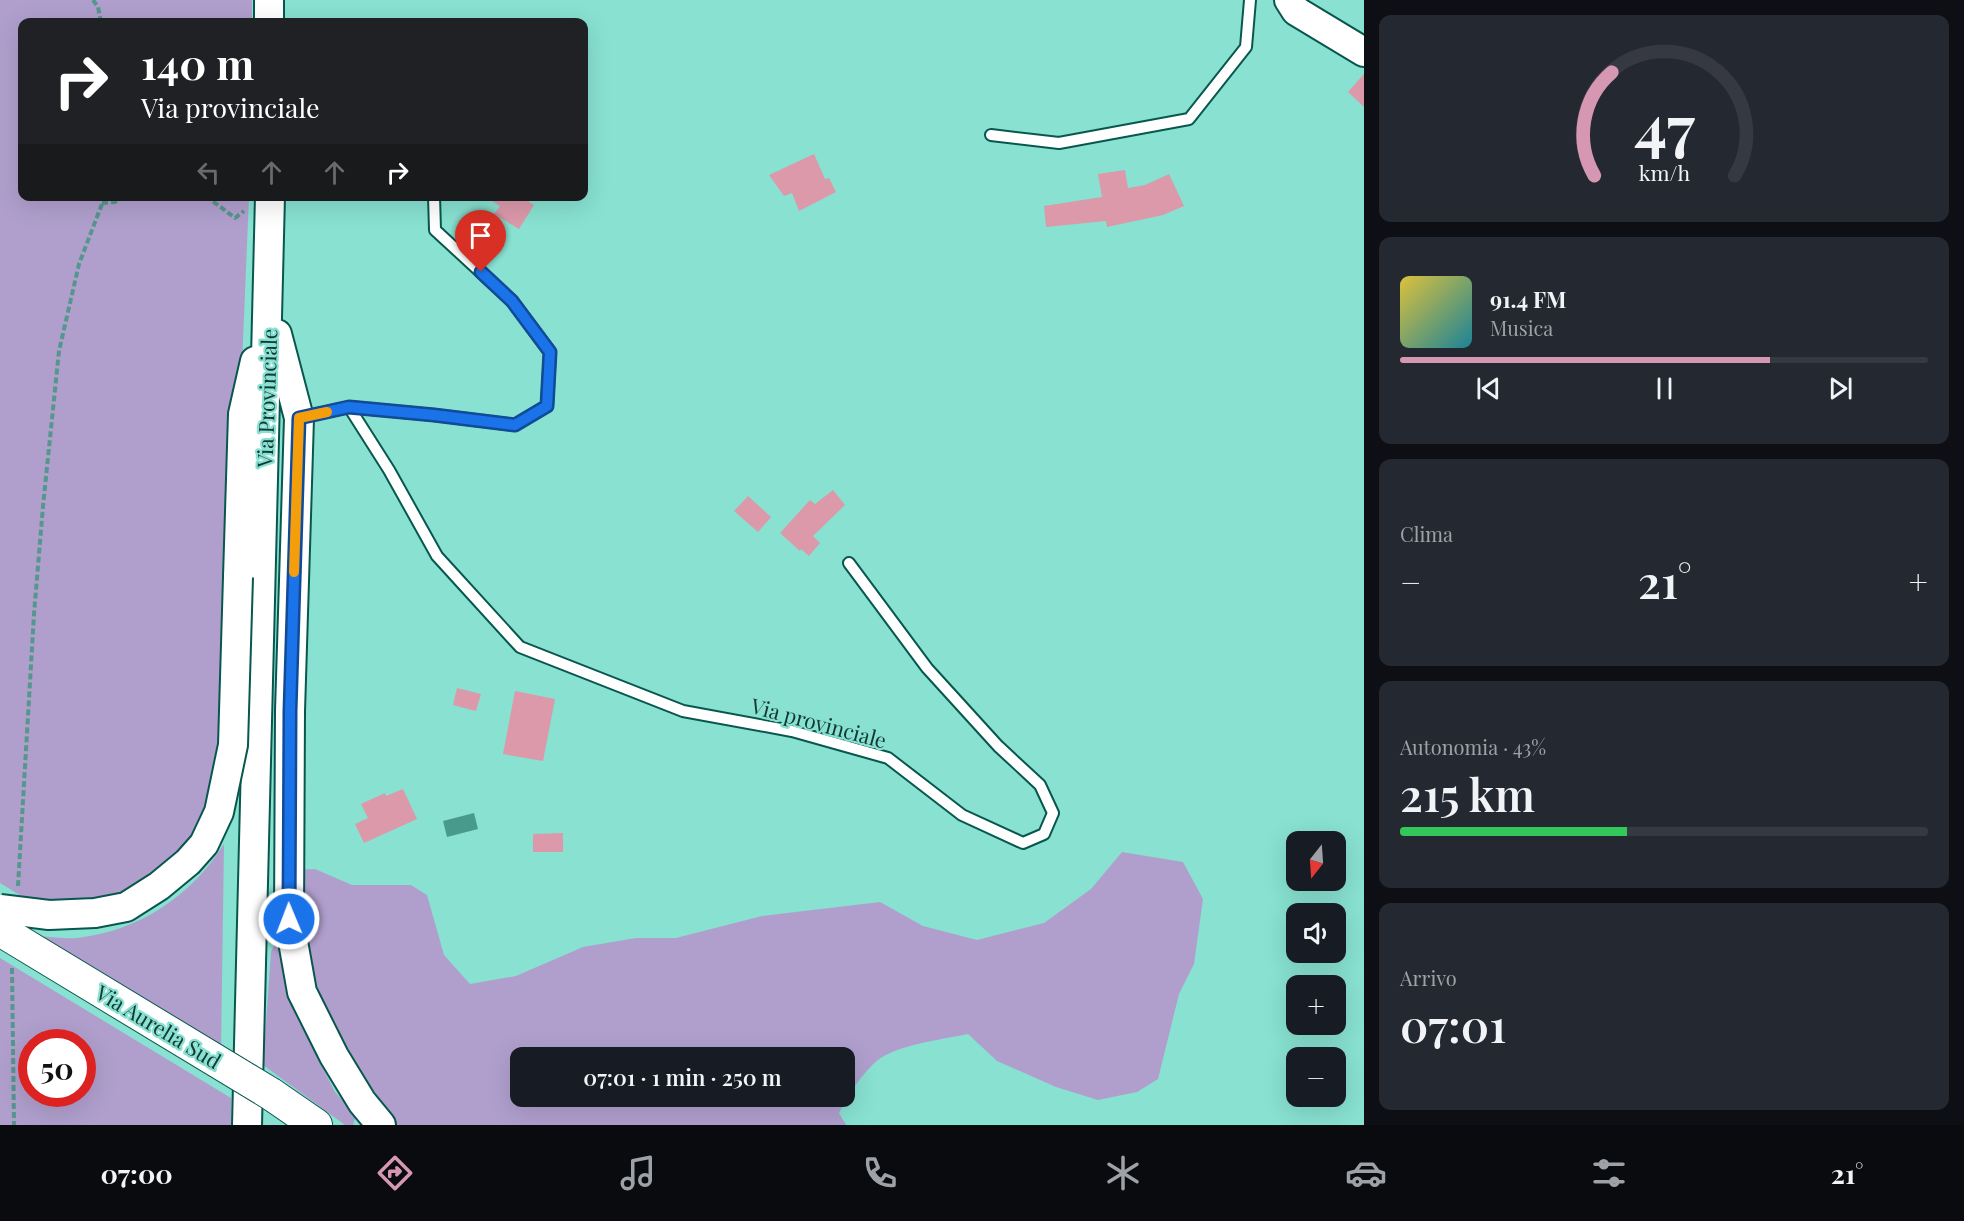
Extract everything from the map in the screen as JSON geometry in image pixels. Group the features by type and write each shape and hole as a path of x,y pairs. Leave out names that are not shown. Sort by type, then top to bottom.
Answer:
{"main road":[{"path":"269,0 269,18"},
{"path":"1289,0 1296,11 1364,52"},
{"name":"Via Provinciale","path":"247,1125 270,201"},
{"path":"269,300 299,418 290,711 289,919 302,992 334,1056 362,1101 381,1125"},
{"path":"9,899 49,915 95,913 126,907 181,868 204,844 219,812 233,745 243,414 269,300"},
{"name":"Via Aurelia Sud","path":"0,930 272,1094 316,1125"}],"lane":[{"path":"991,135 1059,143 1189,119 1246,47 1250,0"},
{"name":"Via provinciale","path":"299,418 349,407 515,425 547,406 550,352 512,301 435,230 434,201"},
{"name":"Via provinciale","path":"349,407 389,470 437,556 520,647 683,711 792,731 888,758 962,815 1023,843 1044,834 1053,813 1040,785 998,746 927,668 849,563"}],"path":[{"path":"93,0 100,18"},
{"path":"9,899 59,351 79,264 102,203 116,201"},
{"path":"213,201 235,218 245,211"},
{"path":"12,961 14,1125"}],"shaded area":[{"path":"0,0 252,0 252,18 18,18 18,201 249,201 218,812 126,906 49,913 0,883"},
{"path":"224,844 221,1051 40,936 77,938 121,928 142,919 179,895 196,880"},
{"path":"1122,852 1183,862 1203,899 1194,964 1179,994 1158,1079 1137,1092 1098,1100 1056,1087 997,1061 968,1034 908,1046 886,1055 866,1072 855,1086 855,1047 510,1047 510,1107 842,1107 839,1113 846,1125 381,1125 302,992 289,870 315,869 352,885 411,885 427,895 444,955 470,984 516,976 583,947 636,938 676,938 762,916 880,902 923,926 977,940 1044,923 1091,889"},
{"path":"280,939 303,1029 335,1092 356,1115 353,1125 345,1125 263,1065 271,952"},
{"path":"0,958 231,1098 231,1125 0,1125"}],"water":[{"path":"474,813 478,829 447,837 443,821"}],"building":[{"path":"1364,74 1364,107 1348,92"},
{"path":"814,154 825,179 829,178 836,192 799,211 792,193 784,196 769,175"},
{"path":"1125,170 1128,188 1145,185 1169,174 1184,206 1163,215 1107,227 1106,221 1046,227 1044,206 1102,197 1098,174"},
{"path":"492,201 528,201 534,205 519,229 494,214 500,206"},
{"path":"833,490 845,505 813,536 820,543 809,556 780,533 810,500 815,504"},
{"path":"748,496 771,517 758,532 734,511"},
{"path":"457,688 481,694 476,711 453,705"},
{"path":"515,691 555,699 543,761 503,754"},
{"path":"403,789 417,819 364,843 355,824 368,818 361,804 385,793 386,796"},
{"path":"563,833 563,852 533,852 533,834"}],"slow traffic":[{"path":"294,572 299,418 327,412"}],"route":[{"path":"289,919 290,711 299,418 349,407 515,425 547,406 550,352 512,301 481,272"}]}
